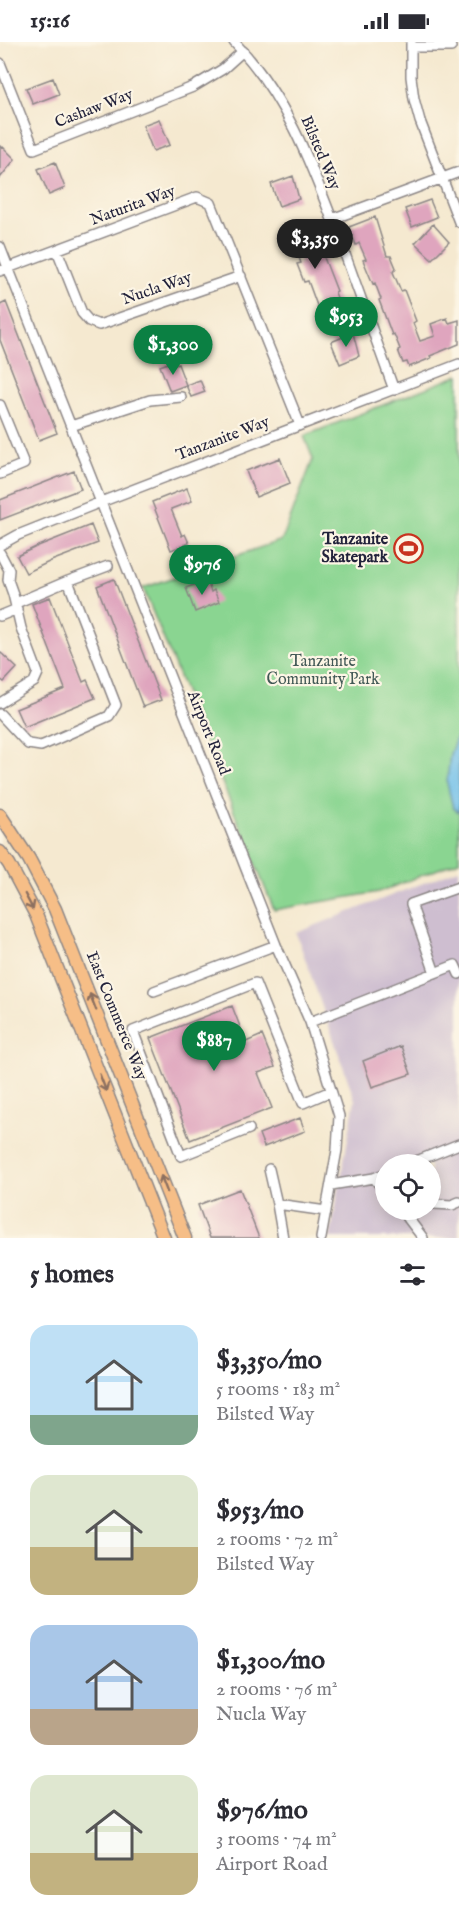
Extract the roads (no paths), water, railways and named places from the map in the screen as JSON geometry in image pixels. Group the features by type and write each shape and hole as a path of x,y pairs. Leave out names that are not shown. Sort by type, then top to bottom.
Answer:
{"main road":[{"name":"East Commerce Way","path":"0,815 29,859 56,909 185,1238"},
{"path":"0,852 9,864 36,915 164,1238"}],"street":[{"name":"Bilsted Way","path":"234,42 272,88 290,119 332,219 394,390"},
{"path":"451,47 411,44 411,77 420,121 459,222"},
{"name":"Cashaw Way","path":"0,63 34,148 193,87 223,69 243,51"},
{"path":"332,219 459,172"},
{"name":"Naturita Way","path":"4,270 198,197 211,203 300,425"},
{"name":"Airport Road","path":"0,247 4,270 71,426 276,945 310,1022 339,1116 339,1133 321,1238"},
{"name":"Nucla Way","path":"57,250 81,313 89,321 99,325 241,276"},
{"name":"Tanzanite Way","path":"0,545 18,535 101,502 459,364"},
{"path":"71,426 150,400 182,397"},
{"path":"0,405 24,464 0,474"},
{"path":"0,553 9,570 4,578 16,606 21,628 38,673 34,682 0,703"},
{"path":"0,616 68,581 108,566"},
{"path":"0,714 28,744 41,746 109,716 116,705 68,581"},
{"path":"435,973 411,904 459,887"},
{"path":"154,992 276,945"},
{"path":"310,1022 455,965 459,974"},
{"path":"249,1129 181,1156 133,1031 255,983 303,1103 331,1091"},
{"path":"435,1154 459,1144"},
{"path":"269,1169 283,1238"},
{"path":"331,1185 374,1178"},
{"path":"441,1204 459,1202"},
{"path":"277,1204 326,1210"},
{"path":"409,1220 423,1238"}],"water":[{"path":"459,731 459,812 453,808 447,783 450,754"}],"place":[{"name":"Tanzanite Skatepark","path":"409,549"}],"park label":[{"name":"Tanzanite Community Park","path":"323,671"}]}
